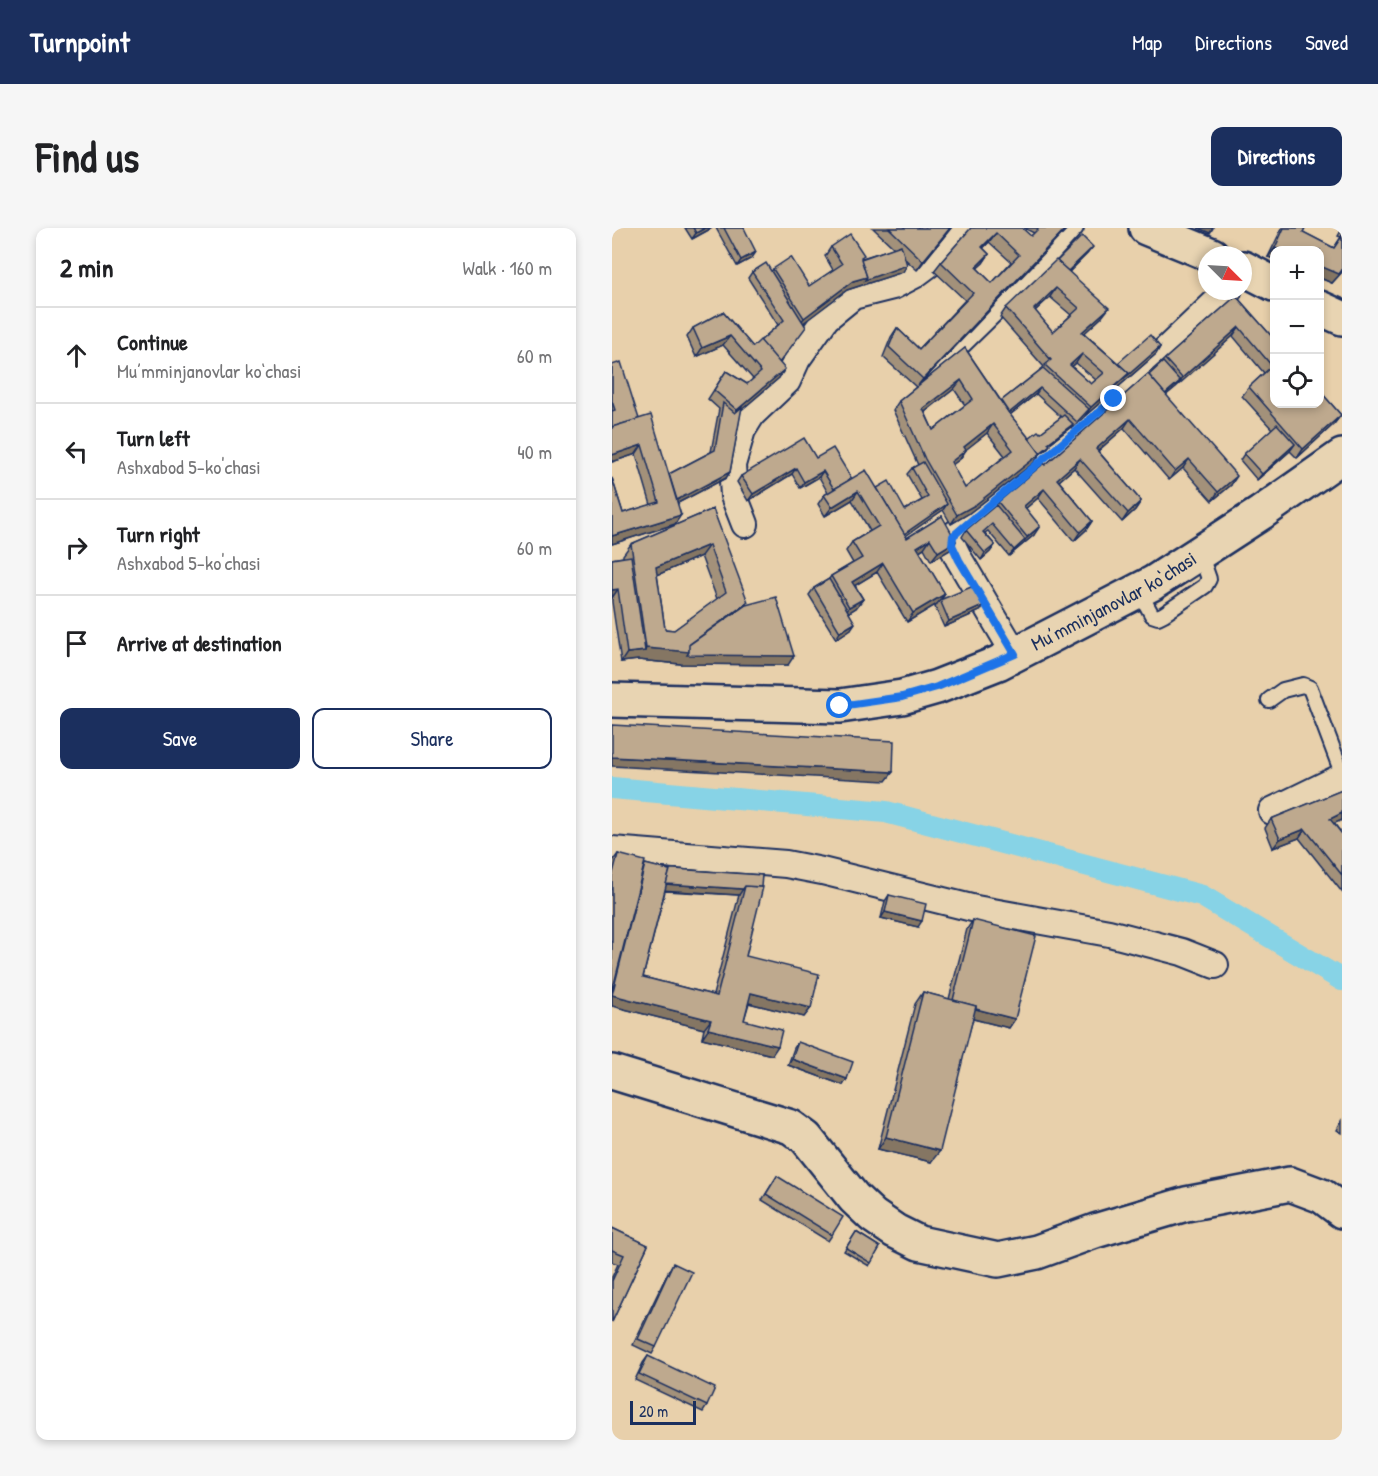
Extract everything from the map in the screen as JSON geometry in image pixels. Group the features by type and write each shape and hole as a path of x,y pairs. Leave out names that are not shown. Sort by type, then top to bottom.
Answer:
{"main road":[{"path":"1146,228 1198,249"},
{"name":"Mu’mminjanovlar ko‘chasi","path":"612,700 840,706 902,697 937,687 1015,654 1139,590 1200,553 1342,456"},
{"path":"612,1072 791,1127 806,1138 854,1198 873,1216 919,1243 959,1253 998,1260 1037,1252 1095,1231 1186,1204 1290,1184 1322,1196 1342,1210"}],"street":[{"path":"745,524 734,496 732,465 742,430 752,414 787,381 797,359 826,318 853,296 892,286 914,275 937,258 960,228"},
{"path":"1015,654 959,560 952,545 953,536 1114,399 1224,300"},
{"path":"1272,811 1342,775"},
{"path":"612,850 786,864 986,911 1109,933 1182,952 1215,965"}],"lane":[{"path":"924,384 1015,295 1076,228"},
{"path":"1269,700 1283,690 1304,685 1310,688 1342,775"}],"building":[{"path":"693,228 705,228 696,233"},
{"path":"724,228 744,228 756,252 741,260"},
{"path":"889,228 950,228 923,261"},
{"path":"971,228 1022,228 1031,236 1039,228 1066,228 923,379 889,347 897,328 919,349 973,293 941,262","holes":["996,233 1019,255 992,283 976,267 989,254 982,247"]},
{"path":"1284,228 1305,228 1303,232 1334,248 1342,236 1342,270 1339,274 1324,268 1324,246 1276,246"},
{"path":"850,234 864,255 861,257 867,277 853,281 804,318 773,269 791,257 809,286 842,264 831,247"},
{"path":"1082,236 1093,247 1068,271 1057,261"},
{"path":"901,245 907,265 865,280 867,277 861,259"},
{"path":"1056,260 1109,308 1082,332 1129,373 1091,407 1045,365 1051,360 1006,308","holes":["1056,288 1079,308 1053,332 1034,309","1082,354 1104,373 1091,384 1070,365"]},
{"path":"766,263 806,327 779,363 760,341 784,320 752,272"},
{"path":"1231,300 1240,300 1270,334 1270,364 1239,327 1182,378 1165,359"},
{"path":"723,312 753,347 760,340 785,369 737,410 714,390 726,371 747,384 761,372 730,336 702,348 693,328"},
{"path":"1150,335 1160,347 1127,376 1129,373 1118,363"},
{"path":"965,348 1008,412 1041,453 975,505 957,515 925,459 899,401","holes":["961,380 973,399 933,430 923,409","993,424 1013,450 965,488 951,462 966,450 964,447"]},
{"path":"621,362 639,419 612,427 612,411 615,410 612,401 612,365"},
{"path":"1163,362 1180,381 1165,394 1149,375"},
{"path":"1043,368 1089,409 1077,422 1040,388 1009,413 1001,401"},
{"path":"1270,368 1270,408 1324,408 1324,396 1341,415 1303,449 1249,387"},
{"path":"1148,374 1237,476 1218,492 1189,459 1175,471 1130,419 1096,449 1141,501 1128,513 1080,459 1057,479 1092,521 1080,532 1044,489 1024,506 1040,526 1027,537 998,502 1044,463 1045,465"},
{"path":"723,403 735,413 742,407 730,472 677,500 669,474 715,450"},
{"path":"651,415 681,515 612,536 612,478 623,513 659,502 642,445 612,455 612,427"},
{"path":"1064,415 1073,424 1048,443 1050,445 1040,453 1029,438 1038,431 1040,433"},
{"path":"1277,424 1295,444 1262,474 1244,454"},
{"path":"804,438 816,458 833,448 852,479 834,489 823,471 804,482 796,468 753,494 741,476"},
{"path":"923,462 947,504 904,534 877,488 889,481 905,510 928,497 912,468"},
{"path":"866,470 907,538 942,516 956,541 938,552 930,539 917,547 945,594 913,613 883,563 852,582 863,599 849,607 831,576 862,558 852,542 879,526 858,491 832,507 824,495"},
{"path":"996,505 1025,540 1014,550 992,524 983,532 995,545 985,553 966,530"},
{"path":"713,509 748,602 690,644 689,652 646,648 631,544","holes":["709,545 726,592 674,630 665,629 656,567"]},
{"path":"631,556 645,651 627,653 618,589 612,590 612,559"},
{"path":"829,579 855,623 840,632 814,588"},
{"path":"976,585 985,605 949,621 940,600"},
{"path":"776,597 794,656 687,655 689,645 746,605"},
{"path":"612,725 894,741 893,772 612,757"},
{"path":"1342,790 1342,813 1330,819 1342,834 1342,875 1305,829 1280,839 1271,819"},
{"path":"618,854 645,861 612,992 612,877"},
{"path":"645,864 670,870 643,977 717,996 745,886 763,887 746,956 819,974 811,1008 751,993 744,1020 782,1030 778,1046 708,1029 711,1020 612,995"},
{"path":"660,868 762,875 761,887 745,886 743,889 666,884 670,870"},
{"path":"889,895 926,904 922,921 885,912"},
{"path":"973,920 1036,936 1015,1019 976,1009 976,1006 953,1000"},
{"path":"923,992 976,1006 940,1151 886,1137"},
{"path":"798,1042 853,1062 847,1079 792,1059"},
{"path":"777,1176 843,1217 832,1235 766,1194"},
{"path":"612,1228 648,1245 612,1322 612,1281 624,1255 612,1250"},
{"path":"856,1232 880,1247 871,1263 846,1248"},
{"path":"673,1263 692,1272 656,1347 638,1339"},
{"path":"648,1356 715,1388 707,1406 639,1374"}],"waterway":[{"path":"612,788 886,812 1202,896 1342,980"}],"route":[{"path":"840,706 902,697 937,687 1015,654 959,560 952,545 953,536 1114,399"}]}
